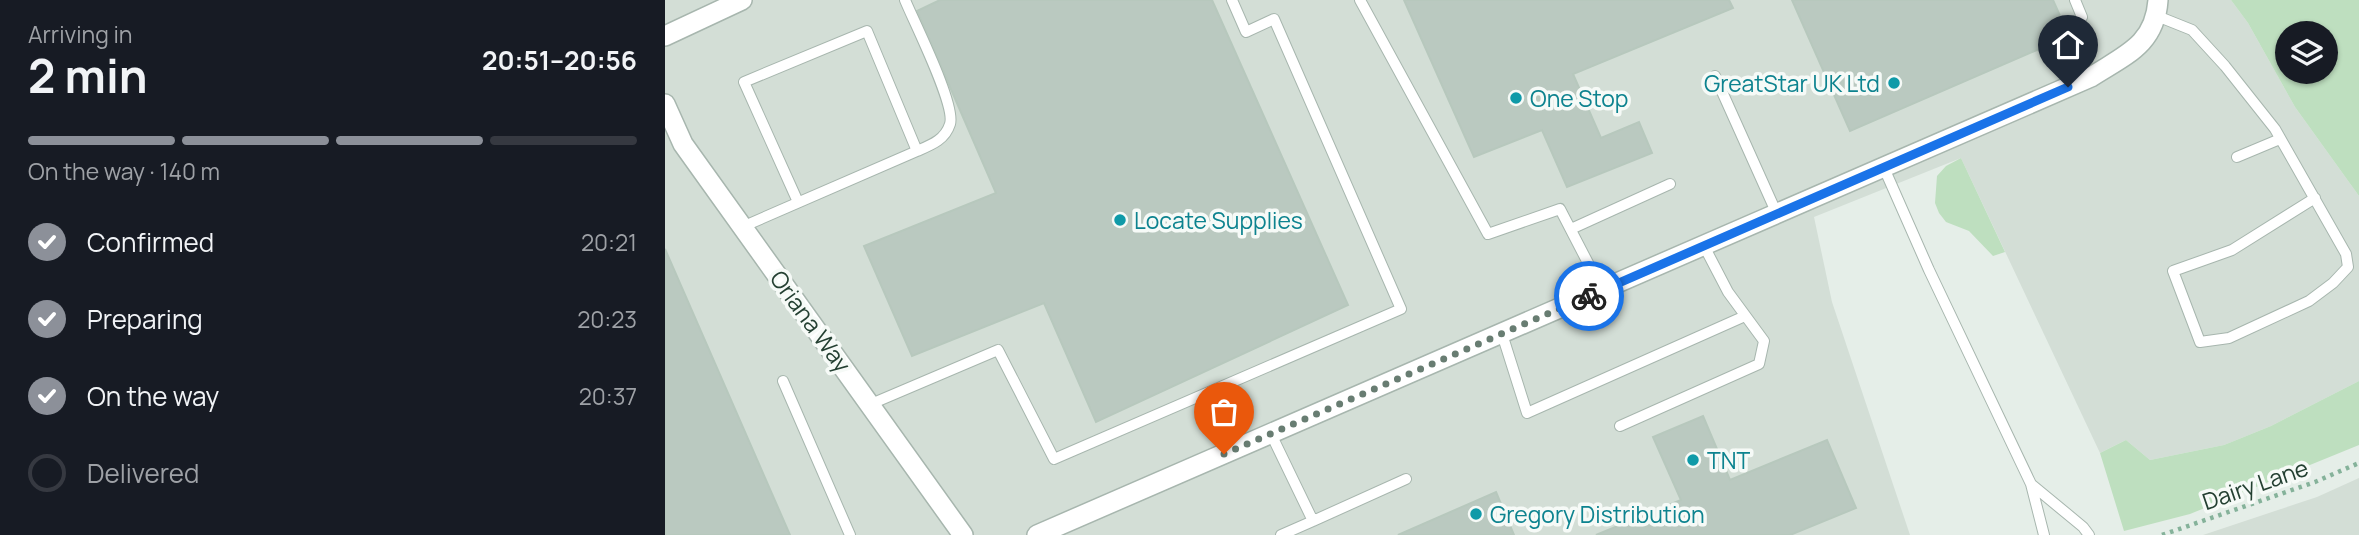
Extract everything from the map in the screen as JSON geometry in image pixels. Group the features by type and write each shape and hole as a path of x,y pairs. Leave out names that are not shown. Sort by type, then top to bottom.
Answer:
{"street":[{"path":"665,36 742,0"},
{"path":"1037,535 2091,77 2142,44 2158,8"},
{"name":"Oriana Way","path":"665,104 671,134 683,144 963,535"}],"lane":[{"path":"742,227 937,142 946,133 951,120 948,102 905,0"},
{"path":"871,404 998,350 1054,459 1401,309 1274,19 1246,32 1232,0"},
{"path":"1360,0 1489,234 1560,209 1602,290"},
{"path":"2075,0 2082,17"},
{"path":"2158,8 2192,30 2225,66 2280,139 2315,198 2346,254 2349,267 2309,301 2229,338 2200,342 2173,271 2232,250 2315,198"},
{"path":"798,202 744,82 867,31 917,151"},
{"path":"1715,76 1777,215"},
{"path":"2237,157 2280,139"},
{"path":"1884,168 1929,270 2031,484 2045,535"},
{"path":"1571,229 1670,184"},
{"path":"1620,426 1759,364 1764,341 1728,292 1704,246"},
{"path":"1502,334 1527,412 1745,316"},
{"path":"783,381 850,535"},
{"path":"1271,433 1313,521"},
{"path":"1281,535 1406,479"},
{"path":"2031,484 2089,535"}],"path":[{"name":"Dairy Lane","path":"2162,535 2315,482 2359,463"}],"shaded area":[{"path":"665,0 2231,0 2248,23 2275,71 2275,84 2282,84 2295,107 2359,196 2359,381 2271,426 2224,445 2150,460 2126,440 2100,453 1961,158 1814,217 1832,302 1910,535 665,535"},
{"path":"2359,478 2359,535 2203,535 2317,497"}],"green space":[{"path":"2231,0 2359,0 2359,196 2295,107 2282,84 2338,84 2338,21 2275,21 2275,71 2248,23"},
{"path":"1961,158 2005,252 1993,256 1969,231 1946,222 1939,213 1935,203 1937,176 1946,166"},
{"path":"2359,381 2359,445 2190,514 2124,531 2100,453 2126,440 2150,460 2224,445 2271,426"}],"building":[{"name":"Locate Supplies","path":"940,0 1212,0 1348,305 1096,422 1044,303 912,356 864,246 996,193 917,11"},
{"name":"One Stop","path":"1404,0 1729,0 1733,8 1573,74 1601,138 1639,122 1652,153 1567,187 1542,130 1474,157"},
{"name":"GreatStar UK Ltd","path":"1792,0 2053,0 2069,36 1850,131"},
{"path":"665,249 790,535 665,535"},
{"name":"TNT","path":"1703,416 1730,480 1827,440 1856,508 1790,535 1596,535 1681,500 1653,437"},
{"name":"Gregory Distribution","path":"1496,492 1514,535 1398,535"}],"way so far":[{"path":"1224,454 1589,296"}],"place":[{"name":"GreatStar UK Ltd","path":"1894,83"},
{"name":"One Stop","path":"1516,98"},
{"name":"Locate Supplies","path":"1120,220"},
{"name":"TNT","path":"1693,460"},
{"name":"Gregory Distribution","path":"1476,514"}],"route":[{"path":"1589,296 2068,87"}]}
